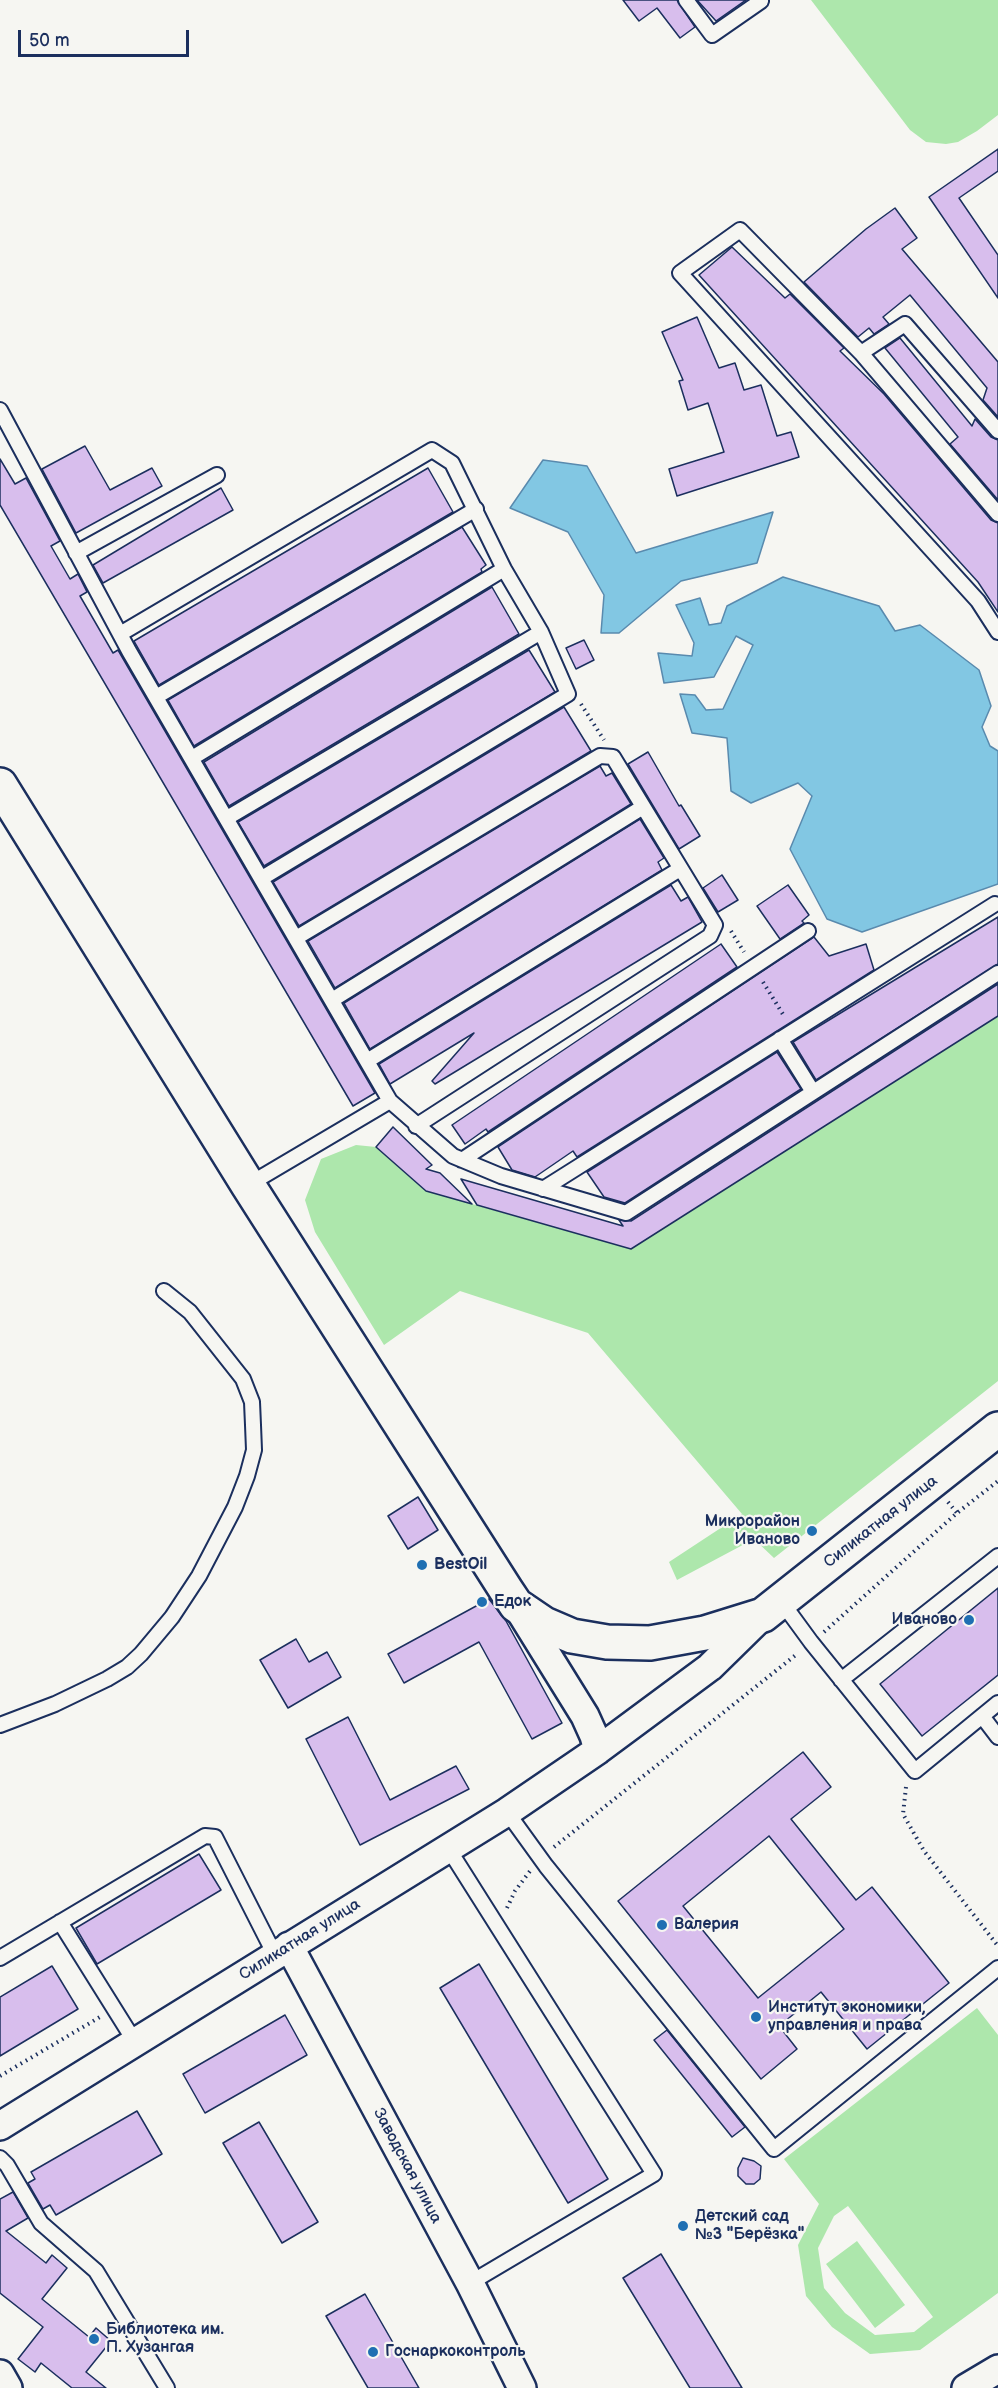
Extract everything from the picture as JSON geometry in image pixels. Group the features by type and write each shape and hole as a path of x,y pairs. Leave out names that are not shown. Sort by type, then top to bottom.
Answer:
{"street":[{"path":"0,785 248,1185 585,1716 598,1750"},
{"name":"Силикатная улица","path":"0,2126 507,1812 598,1750 710,1667 772,1608 998,1429"},
{"path":"516,1605 544,1624 572,1636 607,1642 650,1643 705,1634 772,1608"},
{"name":"Заводская улица","path":"282,1950 470,2283 522,2388"},
{"path":"966,2388 998,2369"},
{"path":"0,2374 8,2388"}],"lane":[{"path":"686,0 712,35 761,1"},
{"path":"998,514 861,353 740,230 680,273 978,601 998,632"},
{"path":"861,353 905,324 998,431"},
{"path":"0,410 120,634 390,1101 453,1156 501,1176 626,1213 998,973"},
{"path":"120,634 432,450 452,463 504,569 541,632 568,694 262,878"},
{"path":"76,553 217,475"},
{"path":"156,697 476,509"},
{"path":"192,758 504,569"},
{"path":"227,818 541,632"},
{"path":"296,938 600,756 613,757 715,925 710,936 416,1126"},
{"path":"332,1000 643,807"},
{"path":"367,1061 680,869"},
{"path":"543,1189 995,904"},
{"path":"462,1160 808,932"},
{"path":"780,1039 813,1092"},
{"path":"248,1185 390,1101"},
{"path":"0,1725 55,1704 107,1679 127,1667 141,1654 166,1625 199,1576 235,1507 248,1476 254,1450 254,1425 252,1402 243,1379 190,1312 164,1291"},
{"path":"841,1680 998,1556"},
{"path":"772,1608 811,1642 915,1771 998,1703"},
{"path":"981,1716 998,1737"},
{"path":"507,1812 540,1858 774,2149 998,1968"},
{"path":"0,1958 205,1836 215,1837 282,1950"},
{"path":"448,1848 654,2174 470,2283"},
{"path":"60,1922 135,2042"},
{"path":"0,2158 7,2165 41,2223 96,2271 167,2388"}],"path":[{"path":"568,694 582,705 601,733 613,757"},
{"path":"498,1928 515,1891 540,1858 811,1642 957,1513 998,1482"},
{"path":"915,1771 907,1778 903,1814 924,1851 998,1946"},
{"path":"0,2076 114,2009"}],"green space":[{"path":"811,0 998,0 998,115 958,142 946,144 926,142 910,130"},
{"path":"998,1016 998,1381 774,1558 754,1539 677,1580 669,1562 742,1514 588,1333 460,1291 384,1345 315,1232 305,1200 321,1159 356,1145 376,1147 426,1191 631,1249"},
{"path":"977,2008 998,2035 998,2293 920,2350 870,2354 832,2327 806,2296 798,2245 819,2204 784,2159","holes":["848,2206 933,2317 914,2332 875,2335 845,2313 824,2288 818,2248 834,2216"]},
{"path":"857,2241 905,2305 875,2328 826,2264"}],"water":[{"path":"543,460 587,466 636,553 773,512 757,563 681,581 619,633 601,633 604,595 568,532 510,508"},
{"path":"783,577 879,606 895,631 920,625 979,670 991,706 982,727 990,746 998,751 998,884 862,932 827,919 790,849 812,796 798,783 751,803 731,791 727,738 692,733 680,694 695,695 706,710 723,709 753,645 736,636 714,677 664,683 658,653 692,656 694,643 676,605 700,598 709,625 721,623 727,606"}],"building":[{"path":"623,0 677,0 695,27 680,38 657,8 639,21"},
{"path":"697,0 746,0 716,21"},
{"path":"998,149 998,171 959,198 998,255 998,298 929,197"},
{"path":"895,208 917,238 902,249 998,362 998,417 983,400 987,388 910,295 883,317 889,324 874,334 869,328 858,337 804,282 866,229"},
{"path":"732,247 785,298 790,294 844,348 840,351 884,394 991,520 998,523 998,612 978,582 699,275"},
{"path":"697,317 719,368 735,363 744,390 761,385 777,436 791,432 799,457 677,496 669,469 724,452 708,403 688,410 679,381 683,380 662,332"},
{"path":"900,338 972,426 975,419 991,437 998,440 998,500 950,444 958,437 885,348"},
{"path":"85,446 110,490 152,468 162,486 76,533 42,469"},
{"path":"0,459 15,484 26,478 60,541 51,546 70,579 78,574 87,592 80,596 113,653 118,650 375,1093 353,1106 0,505"},
{"path":"428,468 453,512 159,685 134,641"},
{"path":"221,488 233,510 103,583 93,565"},
{"path":"462,527 486,565 481,569 482,572 194,746 168,700"},
{"path":"492,587 519,634 229,806 204,762"},
{"path":"584,640 594,660 576,669 566,648"},
{"path":"529,650 555,692 264,866 238,822"},
{"path":"564,707 591,751 299,926 273,882"},
{"path":"648,752 679,806 681,805 700,836 679,849 628,764"},
{"path":"600,766 606,776 612,773 631,804 335,988 308,941"},
{"path":"640,819 664,858 658,862 662,870 370,1049 344,1003"},
{"path":"722,875 738,900 718,912 703,888"},
{"path":"671,885 681,901 688,897 702,922 435,1084 432,1081 474,1033 390,1084 379,1064"},
{"path":"788,885 809,915 802,921 804,923 780,939 757,906"},
{"path":"998,917 998,964 816,1080 793,1042"},
{"path":"814,937 829,956 866,944 874,970 577,1157 573,1151 535,1177 512,1170 498,1147"},
{"path":"721,944 737,967 488,1132 486,1129 465,1144 452,1125"},
{"path":"998,984 998,1016 631,1249 477,1205 461,1179 623,1226 619,1220 631,1221"},
{"path":"777,1052 801,1089 625,1203 604,1197 587,1172"},
{"path":"393,1127 432,1165 426,1169 440,1173 472,1204 426,1191 376,1147"},
{"path":"418,1497 438,1530 408,1549 388,1516"},
{"path":"998,1588 998,1675 922,1736 880,1684"},
{"path":"489,1599 506,1621 562,1723 532,1739 479,1642 404,1683 388,1654"},
{"path":"296,1639 309,1662 327,1652 341,1677 288,1708 260,1660"},
{"path":"348,1717 390,1800 456,1766 469,1789 360,1845 306,1739"},
{"path":"803,1752 831,1787 791,1819 856,1900 872,1887 949,1983 867,2049 821,1992 779,2026 797,2049 761,2079 618,1901","holes":["769,1836 844,1929 758,1998 683,1906"]},
{"path":"199,1854 221,1890 97,1964 76,1928"},
{"path":"479,1964 608,2179 568,2203 440,1988"},
{"path":"52,1966 78,2009 0,2056 0,1997"},
{"path":"285,2015 307,2055 205,2113 183,2074"},
{"path":"667,2030 745,2127 732,2137 654,2040"},
{"path":"137,2111 162,2154 56,2215 50,2205 43,2209 28,2183 35,2179 31,2172"},
{"path":"259,2122 318,2222 282,2243 223,2143"},
{"path":"743,2158 761,2166 760,2179 754,2184 746,2184 738,2176 738,2168"},
{"path":"13,2192 28,2218 6,2231 46,2263 52,2255 67,2268 42,2299 89,2337 96,2328 111,2341 86,2372 106,2388 72,2388 41,2363 35,2372 18,2359 43,2327 0,2293 0,2199"},
{"path":"661,2254 742,2388 690,2388 623,2278"},
{"name":"Госнаркоконтроль","path":"365,2294 419,2388 368,2388 326,2316"}],"place":[{"name":"Микрорайон Иваново","path":"812,1531"},
{"name":"BestOil","path":"422,1565"},
{"name":"Едок","path":"482,1602"},
{"name":"Иваново","path":"969,1620"},
{"name":"Валерия","path":"662,1925"},
{"name":"Институт экономики, управления и права","path":"756,2017"},
{"name":"Детский сад №3 \"Берёзка\"","path":"683,2226"},
{"name":"Библиотека им. П. Хузангая","path":"94,2339"},
{"name":"Госнаркоконтроль","path":"373,2352"}]}
